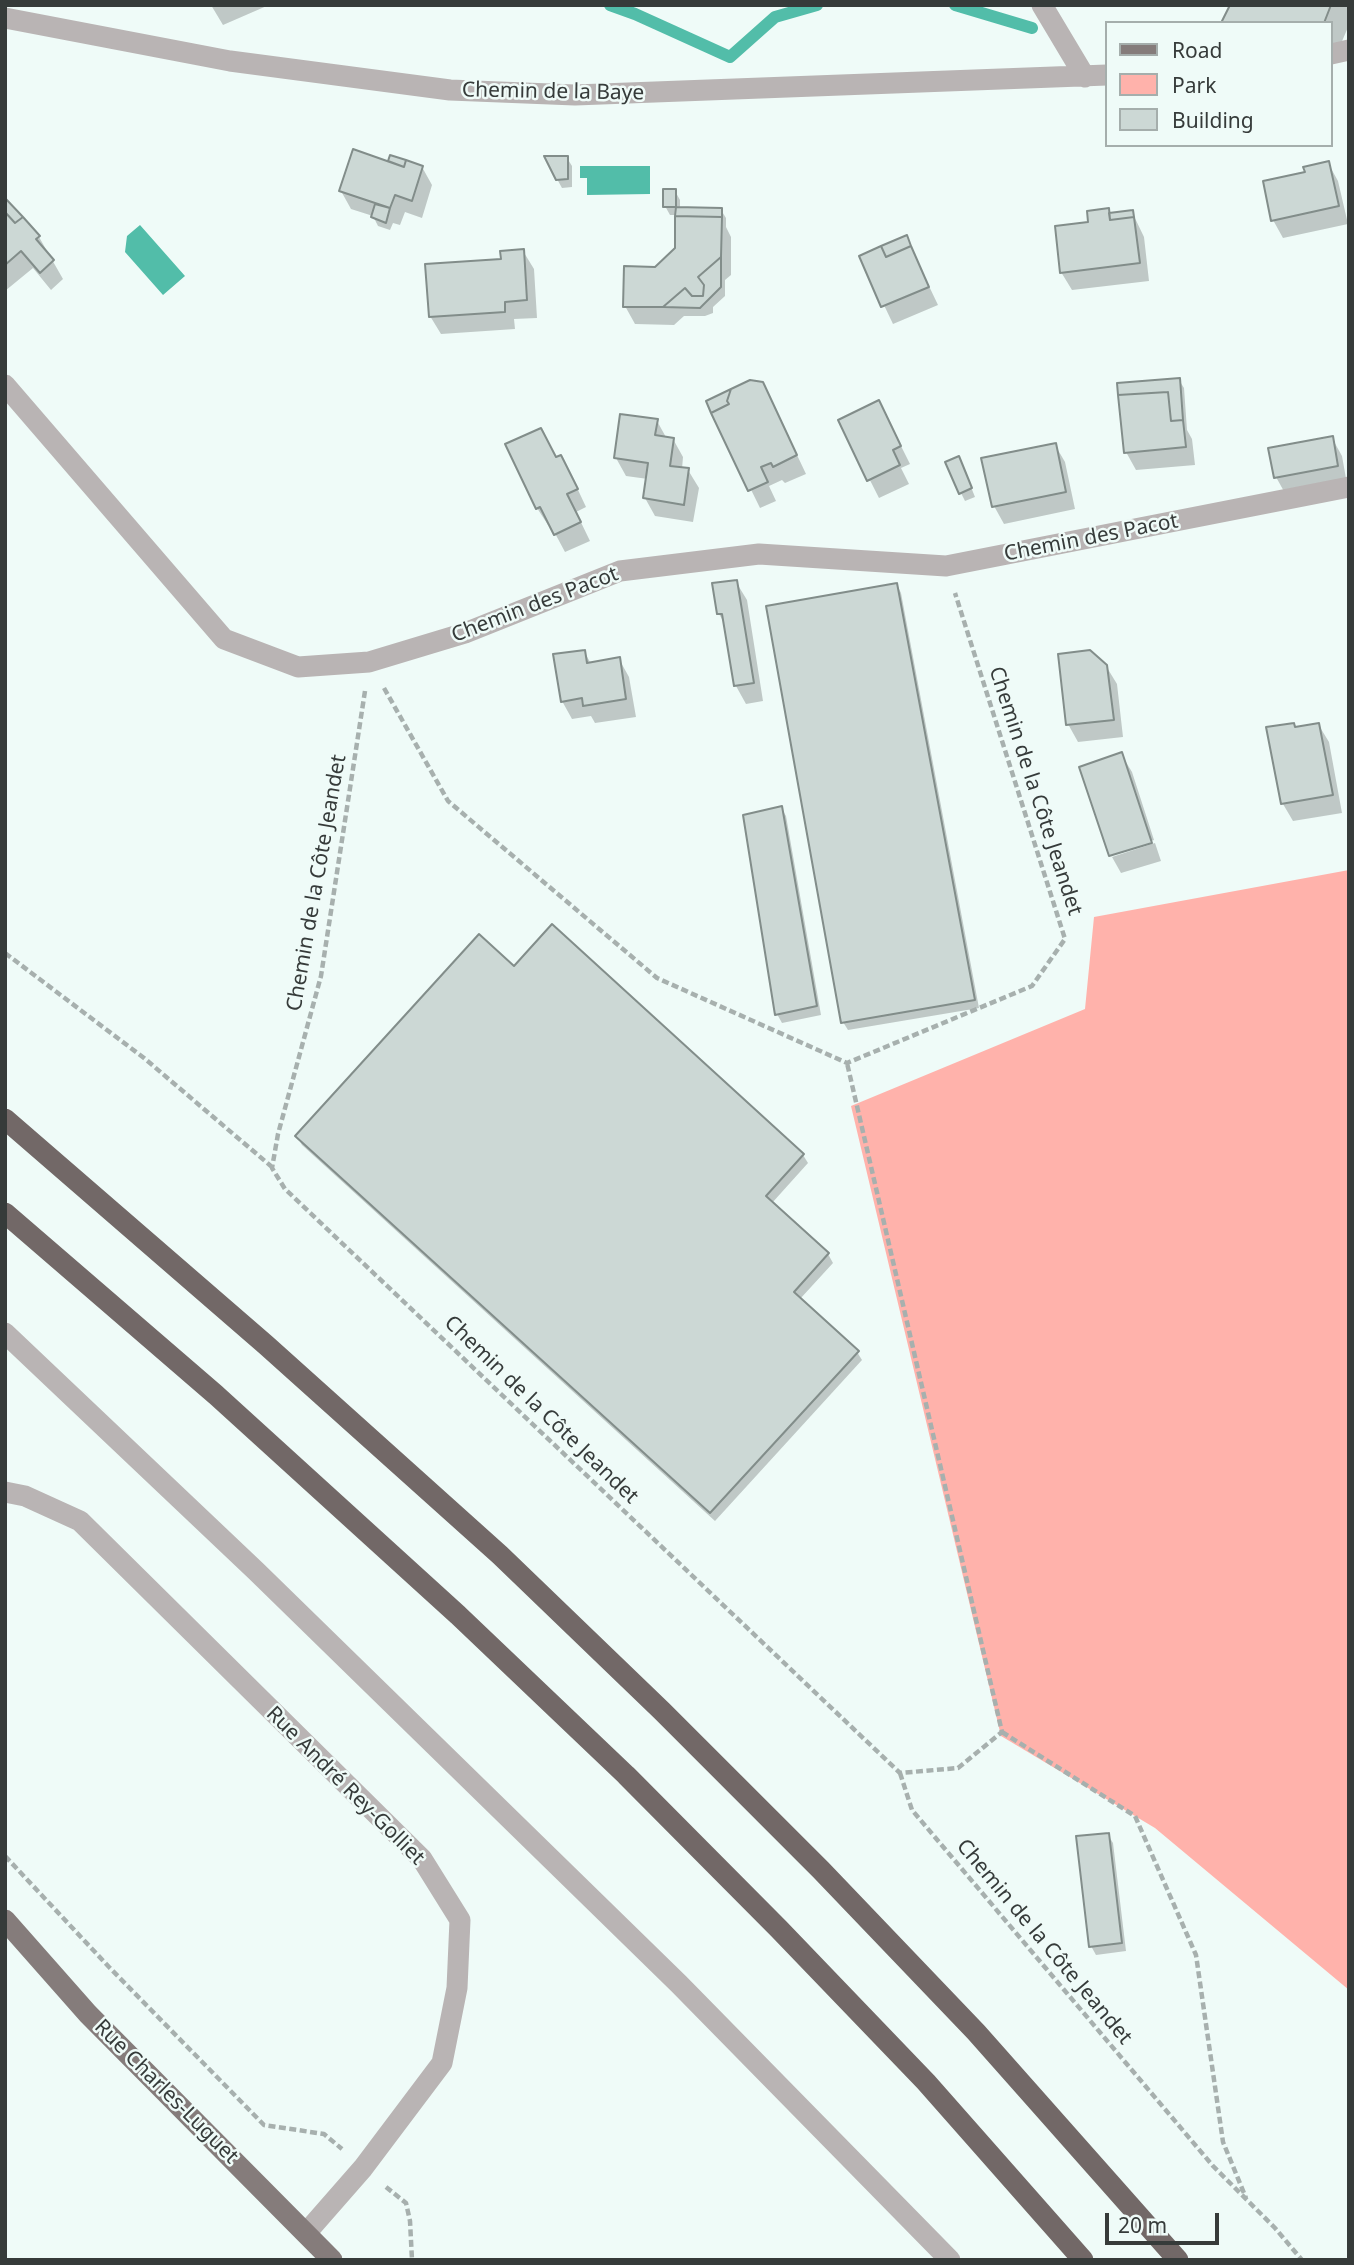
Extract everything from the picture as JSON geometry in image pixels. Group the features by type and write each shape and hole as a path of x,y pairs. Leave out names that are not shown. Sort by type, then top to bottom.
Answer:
{"highway":[{"path":"5,1119 266,1345 500,1555 662,1711 821,1870 976,2032 1178,2260"},
{"path":"5,1213 237,1413 626,1774 926,2082 1083,2260"}],"main road":[{"name":"Rue Charles-Luguet","path":"5,1920 88,2014 332,2260"}],"street":[{"path":"1042,5 1084,77"},
{"name":"Chemin de la Baye","path":"5,18 230,61 450,90 575,95 1106,75"},
{"name":"Chemin des Pacot","path":"5,385 224,639 298,667 369,662 465,633 620,572 759,554 946,566 1349,487"},
{"path":"5,1333 266,1580 679,1984 950,2260"},
{"name":"Rue André Rey-Golliet","path":"5,1492 25,1496 80,1521 422,1859 460,1920 457,1989 442,2063 363,2168 307,2232"}],"path":[{"name":"Chemin de la Côte Jeandet","path":"847,1063 1032,986 1065,939 946,566"},
{"path":"369,662 448,801 657,978 847,1063 1002,1732 1135,1816 1196,1955 1223,2142 1248,2200"},
{"name":"Chemin de la Côte Jeandet","path":"369,662 321,976 278,1134 272,1168 285,1189 900,1773 912,1810 1213,2166 1275,2228 1302,2260"},
{"path":"5,953 144,1058 272,1168"},
{"path":"900,1773 958,1768 1002,1732"},
{"path":"5,1856 264,2125 324,2134 406,2203 412,2260"}],"green space":[{"path":"1349,870 1349,1990 1155,1828 1001,1736 851,1106 1085,1009 1094,917"}],"shaded area":[{"path":"580,166 650,166 650,194 587,195 587,178 580,178"},
{"path":"140,225 185,276 163,295 125,252 127,236"}],"building":[{"path":"1230,5 1331,5 1325,21 1222,21"},
{"path":"353,149 404,167 406,160 423,166 412,201 395,195 390,208 339,191"},
{"path":"390,155 406,160 404,167 388,161"},
{"path":"544,156 568,156 568,179 556,180"},
{"path":"1329,161 1339,206 1271,221 1263,181 1305,172 1303,167"},
{"path":"663,189 676,189 676,207 663,207"},
{"path":"5,198 23,217 15,223 5,212"},
{"path":"375,204 390,208 386,223 371,217"},
{"path":"676,207 722,208 722,217 675,216"},
{"path":"1109,208 1110,220 1134,217 1140,263 1060,273 1055,226 1088,222 1087,211"},
{"path":"1133,210 1134,217 1110,220 1109,213"},
{"path":"5,212 15,223 23,217 40,236 36,239 54,260 40,273 21,251 5,265"},
{"path":"675,216 722,217 721,257 698,277 704,285 703,296 692,296 685,288 663,307 623,307 624,266 655,267 675,248"},
{"path":"907,235 911,246 886,257 881,246"},
{"path":"881,246 886,257 911,246 929,287 881,307 859,256"},
{"path":"524,249 527,300 505,302 505,312 429,317 425,264 501,259 500,251"},
{"path":"721,257 721,287 700,308 663,307 685,288 692,296 703,296 704,285 698,277"},
{"path":"1180,378 1183,420 1171,421 1168,392 1118,395 1117,383"},
{"path":"750,380 763,382 797,455 773,467 771,463 761,467 768,482 748,491 711,413 729,404 727,401 731,389"},
{"path":"731,389 727,401 729,404 711,413 706,401"},
{"path":"1168,392 1171,421 1183,420 1186,447 1124,453 1118,395"},
{"path":"879,400 901,446 893,450 900,465 867,481 838,420"},
{"path":"620,414 658,419 655,435 674,438 670,466 689,468 684,505 643,498 648,463 614,458"},
{"path":"541,428 556,457 561,455 578,489 567,494 581,522 554,535 540,507 536,509 505,444"},
{"path":"1333,436 1338,466 1274,478 1268,448"},
{"path":"1056,443 1066,492 992,507 981,458"},
{"path":"959,456 972,488 959,494 945,462"},
{"path":"737,580 754,683 734,686 722,614 717,614 712,583"},
{"path":"897,583 975,1000 841,1023 766,606"},
{"path":"585,650 587,663 620,657 626,699 583,706 582,698 561,702 553,654"},
{"path":"1090,650 1107,665 1114,720 1066,725 1058,654"},
{"path":"1294,723 1295,727 1319,723 1333,795 1281,804 1266,727"},
{"path":"1122,752 1152,843 1109,856 1079,767"},
{"path":"782,806 817,1006 775,1015 743,815"},
{"path":"552,924 804,1154 766,1196 829,1253 794,1292 859,1351 710,1513 295,1136 479,934 514,966"},
{"path":"1109,1833 1122,1943 1089,1947 1076,1836"}],"waterway":[{"path":"610,5 730,57 775,17 817,5"},
{"path":"955,5 1032,28"}]}
